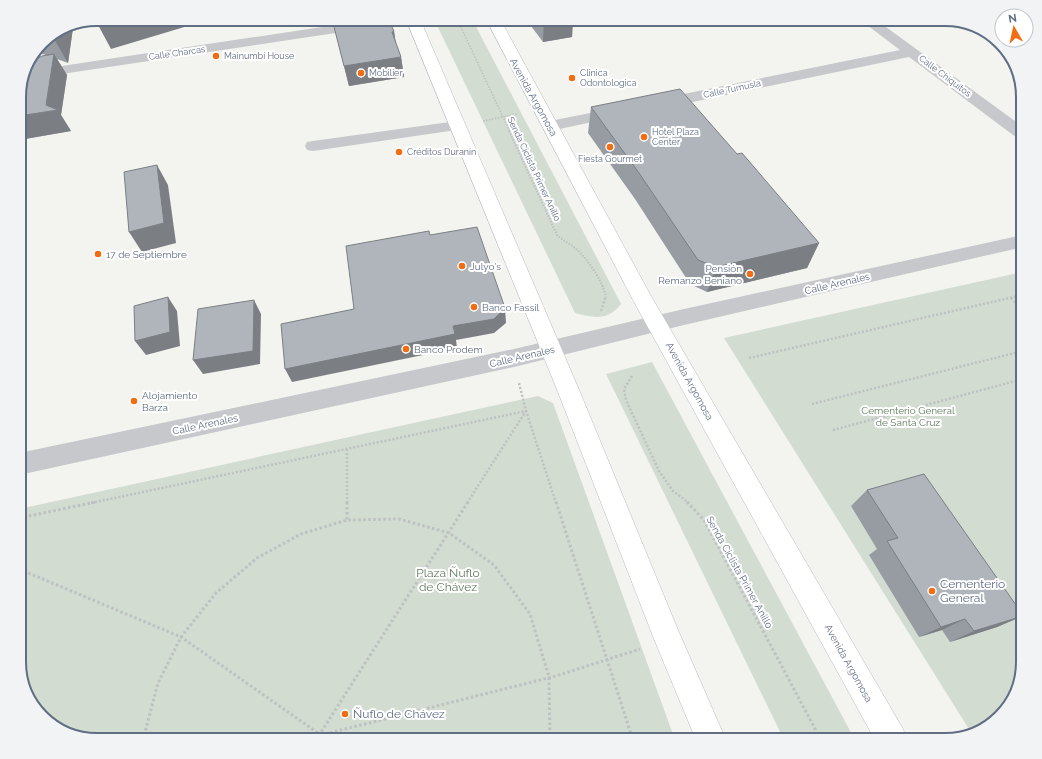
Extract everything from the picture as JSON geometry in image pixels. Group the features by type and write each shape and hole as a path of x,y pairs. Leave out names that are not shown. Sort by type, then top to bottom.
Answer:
{"main road":[{"path":"415,26 551,350 668,639 708,733"},
{"name":"Avenida Argomosa","path":"497,26 540,110 657,324 888,733"}],"street":[{"name":"Calle Charcas","path":"29,75 355,26"},
{"name":"Calle Chiquitos","path":"876,26 1016,130"},
{"name":"Calle Tumusla","path":"550,126 913,52"},
{"path":"313,146 457,126"},
{"name":"Calle Arenales","path":"26,463 551,350 657,324 1016,243"}],"path":[{"name":"Senda Ciclista Primer Anillo","path":"460,26 557,235 585,257 599,280 606,296 600,311"},
{"path":"457,126 540,110"},
{"path":"749,358 1016,297"},
{"path":"1011,298 1016,303"},
{"path":"812,404 1016,353"},
{"path":"514,358 526,411 631,733"},
{"name":"Senda Ciclista Primer Anillo","path":"632,376 624,389 626,400 660,471 673,491 690,503 704,520 817,733"},
{"path":"833,430 1016,382"},
{"path":"26,517 526,411"},
{"path":"321,733 526,411"},
{"path":"347,449 347,520"},
{"path":"145,733 158,683 181,637 216,593 257,558 301,534 347,520 399,519 449,533 494,565 530,614 549,677 550,733"},
{"path":"26,572 181,637 319,733"},
{"path":"324,733 549,677 607,661 668,639"}],"green space":[{"path":"437,26 476,26 621,304 606,316 594,317 575,313"},
{"name":"Cementerio General de Santa Cruz","path":"1016,274 1016,667 1015,676 1007,698 995,712 981,724 969,729 724,338"},
{"path":"652,362 851,733 781,733 606,374"},
{"name":"Plaza Ñuflo de Chávez","path":"538,396 553,403 672,733 92,733 83,732 65,726 50,715 35,698 27,676 26,507"}],"building":[{"path":"334,26 392,26 394,31 392,32 401,57 344,66"},
{"path":"54,54 46,105 58,110 26,115 26,92 28,78 37,59 42,56"},
{"path":"680,89 737,154 742,153 819,243 716,267 698,260 639,173 591,107"},
{"path":"157,165 164,223 129,232 124,172"},
{"path":"477,227 505,308 494,319 453,326 455,334 285,369 281,324 354,309 346,246 429,231 430,235"},
{"path":"168,297 170,332 135,341 134,306"},
{"path":"254,300 253,351 193,360 198,309"},
{"path":"924,474 1016,605 1016,618 974,631 965,619 941,627 887,541 898,538 867,490"}],"place":[{"name":"Mainumbí House","path":"216,56"},
{"name":"Mobilier","path":"361,73"},
{"name":"Clinica Odontologica","path":"572,78"},
{"name":"Hotel Plaza Center","path":"644,137"},
{"name":"Fiesta Gourmet","path":"610,147"},
{"name":"Créditos Duranin","path":"399,152"},
{"name":"17 de Septiembre","path":"98,254"},
{"name":"Julyo's","path":"462,266"},
{"name":"Pensión Remanzo Beniano","path":"750,274"},
{"name":"Banco Fassil","path":"474,307"},
{"name":"Banco Prodem","path":"406,349"},
{"name":"Alojamiento Barza","path":"134,401"},
{"name":"Cementerio General","path":"932,591"},
{"name":"Ñuflo de Chávez","path":"345,714"}]}
